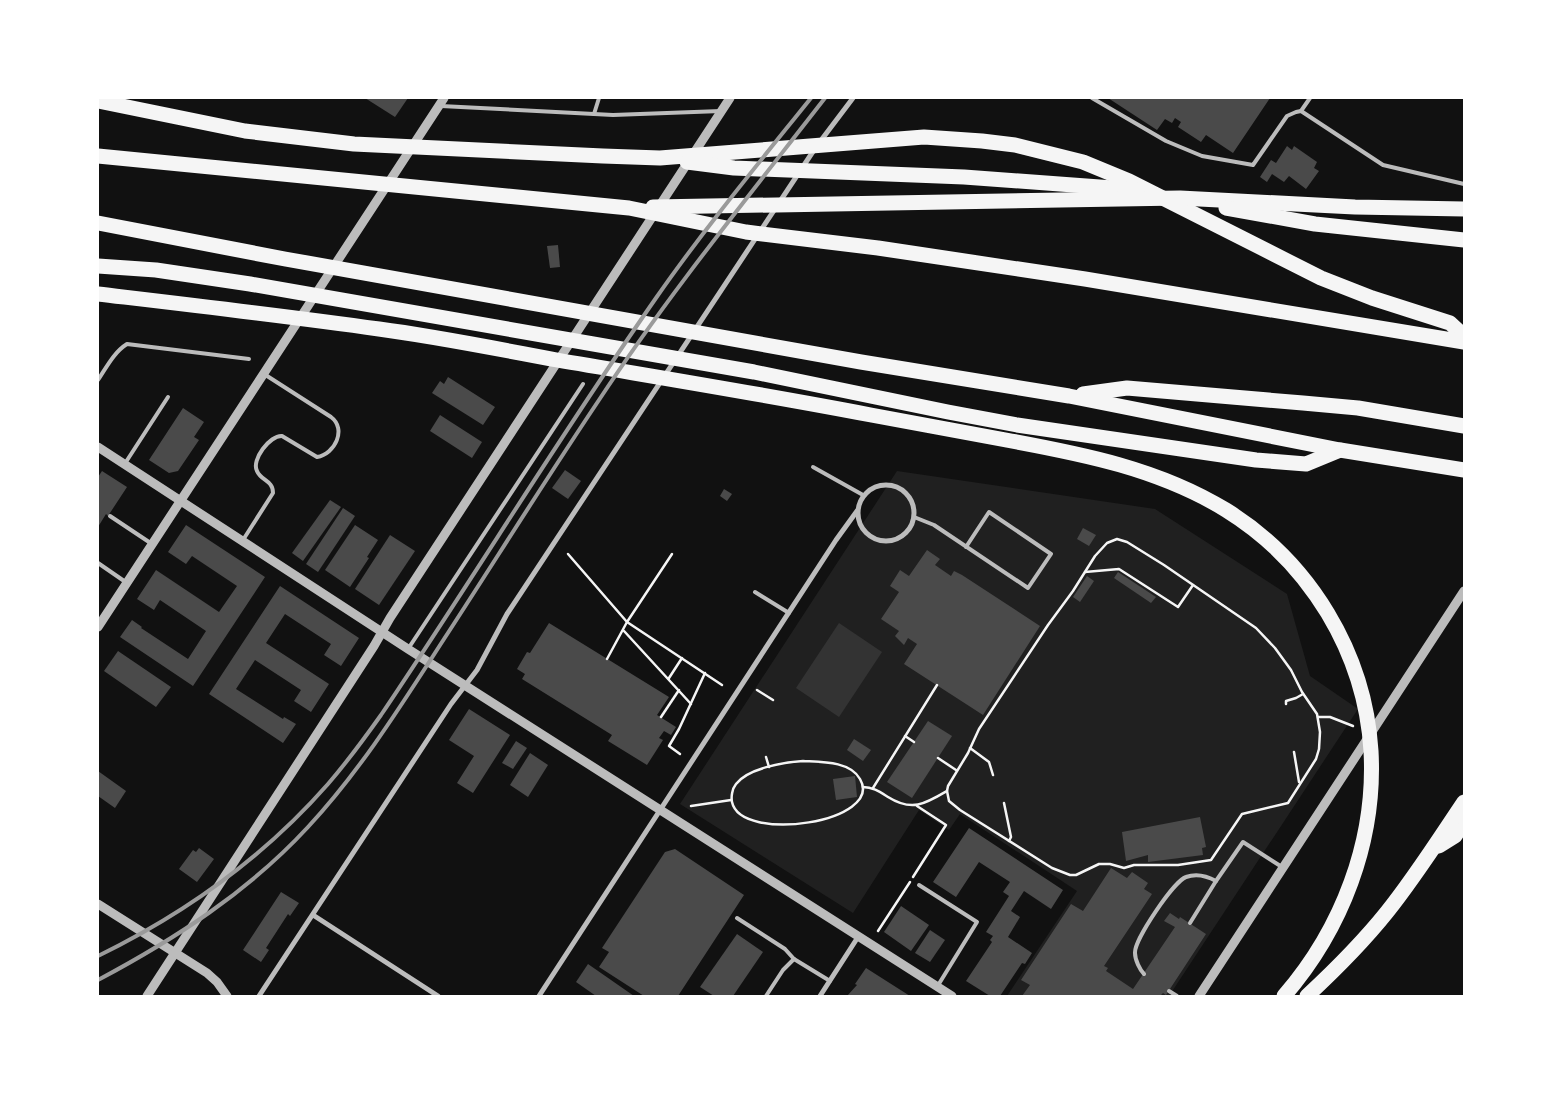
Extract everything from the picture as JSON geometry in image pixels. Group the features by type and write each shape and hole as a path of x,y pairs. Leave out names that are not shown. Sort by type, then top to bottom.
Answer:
{"highway":[{"path":"98,101 245,131 354,144 660,158 734,168 1042,182 1165,192 1180,198"},
{"path":"660,158 901,138 948,138 1007,144 1082,162 1129,181 1321,278 1372,298 1450,323 1464,336"},
{"path":"98,156 629,208 746,232 878,248 1086,279 1464,342"},
{"path":"629,208 1180,198 1355,207 1464,209"},
{"path":"1203,199 1226,208 1315,224 1464,240"},
{"path":"98,223 285,259 794,350 1069,396 1346,450 1464,470"},
{"path":"98,266 156,270 250,284 754,372 930,409 1017,425 1256,460 1306,464 1346,450"},
{"path":"98,294 383,329 1105,459 1164,479 1201,496 1245,522 1285,557 1301,575 1316,594 1338,630 1362,691 1371,744 1371,790 1362,849 1353,879 1343,904 1322,945 1306,969 1284,996"},
{"path":"1069,396 1127,388 1358,408 1464,426"},
{"path":"1308,996 1386,914 1433,850 1464,802"},
{"path":"1433,850 1455,836 1464,822"}],"street":[{"path":"99,622 127,583 444,98"},
{"path":"147,996 730,98"},
{"path":"260,996 451,704 477,670 512,606 796,176 854,98"},
{"path":"98,447 382,633 952,996"},
{"path":"540,996 857,511 863,495 879,485 888,484 897,487 911,499 914,517 911,526 905,534 887,542 869,536 862,530 858,521 857,511"},
{"path":"1199,996 1464,591"},
{"path":"98,904 212,977 227,996"},
{"path":"312,915 438,996"},
{"path":"820,996 858,937"}],"lane":[{"path":"594,114 599,98"},
{"path":"1092,98 1175,145 1202,156 1253,165 1288,116 1301,112 1382,165 1464,184"},
{"path":"1301,112 1310,98"},
{"path":"439,106 613,115 720,111"},
{"path":"98,380 114,356 127,344 249,359"},
{"path":"242,541 273,493 271,485 255,469 257,459 269,440 282,436 317,457 328,453 338,438 339,431 335,420 264,374"},
{"path":"408,649 583,384"},
{"path":"124,465 168,397"},
{"path":"813,467 863,495"},
{"path":"914,517 934,525 966,547 1028,588 1050,554 989,512 966,547"},
{"path":"110,516 152,544"},
{"path":"98,563 127,583"},
{"path":"755,592 789,613"},
{"path":"1190,923 1243,842 1284,868"},
{"path":"1144,974 1140,970 1134,952 1139,939 1172,888 1186,877 1206,875 1216,881"},
{"path":"919,885 978,922 937,987"},
{"path":"737,918 785,949 794,959 830,981"},
{"path":"766,996 783,970 794,959"},
{"path":"1169,990 1177,996"}],"path":[{"path":"863,787 873,788 904,806 916,806 947,791 956,770 979,729 1102,547 1112,540 1122,539 1194,585 1263,633 1287,664 1318,717 1320,732 1318,754 1288,803 1242,814 1210,860 1178,865 1134,865 1124,868 1110,864 1099,864 1076,875 1070,875 1052,868 954,805 947,791"},
{"path":"568,554 627,622 722,684"},
{"path":"607,659 627,622 672,554"},
{"path":"1085,572 1119,569 1178,607 1194,585"},
{"path":"624,630 691,704"},
{"path":"668,679 682,658"},
{"path":"680,754 669,746 705,673"},
{"path":"873,788 937,686"},
{"path":"661,717 679,690"},
{"path":"757,690 773,700"},
{"path":"1286,704 1286,701 1303,694"},
{"path":"1318,717 1330,717 1354,726"},
{"path":"905,736 914,742"},
{"path":"970,748 990,762 993,775"},
{"path":"1294,752 1300,783"},
{"path":"766,757 770,767"},
{"path":"938,758 956,770"},
{"path":"790,762 828,762 845,767 858,776 863,787 860,798 851,807 822,820 798,824 776,824 747,819 735,811 731,800 733,788 740,779 770,767 790,762"},
{"path":"691,806 731,800"},
{"path":"1004,803 1011,837 1009,841"},
{"path":"878,931 946,825 916,806"}],"shaded area":[{"path":"897,471 1155,509 1287,594 1310,676 1358,709 1169,996 1007,996 1077,891 960,814 949,830 919,810 853,913 680,804"},
{"path":"839,623 882,652 839,717 796,688"}],"building":[{"path":"365,98 408,98 395,117"},
{"path":"1108,98 1270,98 1233,153 1206,135 1201,142 1178,127 1181,122 1175,118 1172,123 1165,119 1157,130"},
{"path":"1287,146 1292,150 1294,146 1317,162 1314,168 1319,171 1306,189 1289,176 1284,182 1272,174 1267,182 1260,177 1271,160 1276,163"},
{"path":"558,245 560,267 550,268 547,246"},
{"path":"448,377 495,407 483,425 432,393 440,381 444,384"},
{"path":"183,408 204,422 194,437 199,440 178,471 169,473 149,460"},
{"path":"440,415 482,442 472,458 430,431"},
{"path":"565,470 581,481 568,499 552,488"},
{"path":"102,471 127,487 108,516 106,514 98,527 98,477"},
{"path":"724,489 732,494 727,501 720,496"},
{"path":"330,500 341,507 303,561 292,553"},
{"path":"343,508 355,516 318,572 306,564"},
{"path":"186,525 265,577 193,686 120,637 132,620 188,659 206,631 160,600 154,610 137,599 156,570 219,612 237,586 192,556 186,564 168,552"},
{"path":"355,525 378,540 350,587 325,570"},
{"path":"1083,528 1096,535 1089,546 1077,539"},
{"path":"390,535 415,551 379,605 355,589"},
{"path":"927,550 940,559 935,565 951,576 954,571 962,575 1040,626 983,715 904,664 917,644 908,638 904,645 895,636 899,631 881,619 899,592 890,586 900,570 909,576"},
{"path":"1118,572 1156,597 1151,603 1114,578"},
{"path":"1087,576 1094,581 1080,602 1073,597"},
{"path":"280,586 359,638 341,666 324,655 331,644 285,614 266,643 329,684 311,712 294,701 301,690 255,660 236,689 283,719 284,717 296,724 283,743 209,694"},
{"path":"549,623 669,697 657,715 676,727 671,735 664,731 659,738 663,740 647,765 608,741 612,735 522,679 525,674 517,669 527,652 530,653"},
{"path":"118,651 171,687 156,707 104,671"},
{"path":"469,709 510,735 473,793 457,783 474,756 449,740"},
{"path":"928,721 952,736 912,798 887,782"},
{"path":"854,739 871,750 863,761 847,750"},
{"path":"516,741 527,748 513,769 502,763"},
{"path":"530,753 548,765 528,797 510,785"},
{"path":"98,771 126,791 115,808 98,796"},
{"path":"855,776 857,797 836,800 833,779"},
{"path":"1200,817 1206,847 1202,848 1203,855 1148,862 1148,855 1126,861 1122,832"},
{"path":"969,828 1063,890 1051,909 1024,891 1011,911 1020,917 1008,937 1032,953 1025,964 1022,963 1000,996 990,996 966,981 992,942 990,940 993,936 986,932 1009,896 1003,892 1010,882 979,862 956,897 933,882"},
{"path":"199,848 214,859 197,882 179,869 193,850 196,852"},
{"path":"675,849 744,895 678,996 644,996 599,967 609,952 602,948 665,852"},
{"path":"1111,868 1127,878 1132,872 1148,883 1144,889 1152,894 1104,966 1108,968 1106,971 1133,989 1175,927 1164,921 1170,913 1179,919 1180,917 1206,934 1166,995 1163,993 1160,996 1022,996 1030,985 1021,980 1071,904 1083,911"},
{"path":"281,892 299,903 290,916 288,914 266,948 269,950 261,962 243,950"},
{"path":"901,906 929,925 911,951 884,932"},
{"path":"930,930 945,940 930,962 915,953"},
{"path":"737,934 763,952 733,996 714,996 700,987"},
{"path":"588,964 634,996 596,996 576,982"},
{"path":"866,968 910,996 847,996 857,985 855,984"}],"railway":[{"path":"98,956 161,922 221,882 277,836 335,776 381,715 586,401 674,272 811,98"},
{"path":"98,980 182,931 261,873 308,827 346,783 396,712 625,361 709,247 825,98"}]}
